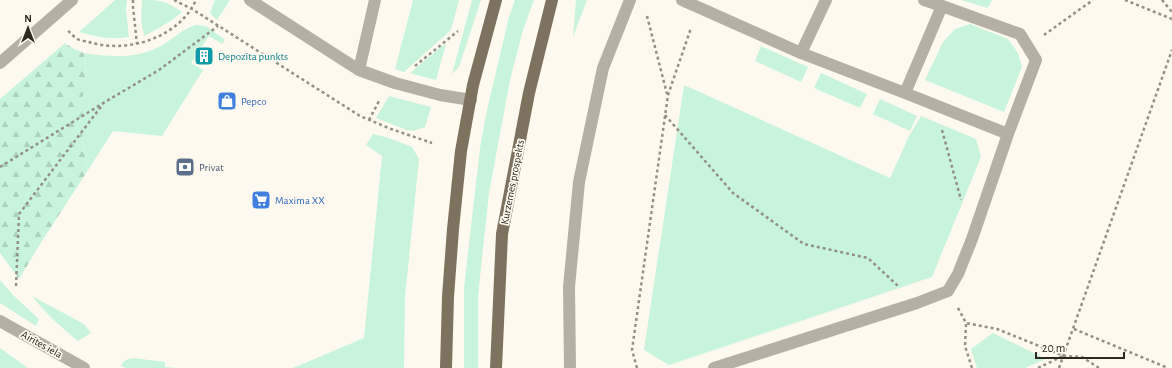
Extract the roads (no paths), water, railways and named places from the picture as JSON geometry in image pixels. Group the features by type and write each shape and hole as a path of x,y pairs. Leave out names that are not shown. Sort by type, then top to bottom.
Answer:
{"main road":[{"path":"446,368 448,297 461,151 473,85 496,0"},
{"name":"Kurzemes prospekts","path":"496,368 502,234 529,93 552,0"}],"street":[{"path":"0,63 72,0"},
{"path":"250,0 359,70 395,83 440,95 471,100"},
{"path":"359,70 375,0"},
{"path":"570,368 569,287 579,182 603,68 630,0"},
{"path":"682,0 801,53 1008,134"},
{"path":"801,53 826,0"},
{"path":"714,368 917,303 948,291 958,274 1036,60 1020,34 924,0"},
{"path":"905,93 942,6"},
{"name":"Airītes iela","path":"0,321 84,368"}],"place":[{"name":"Depozīta punkts","path":"204,56"},
{"name":"Pepco","path":"227,101"},
{"name":"Privat","path":"185,167"},
{"name":"Maxima XX","path":"261,200"}]}
